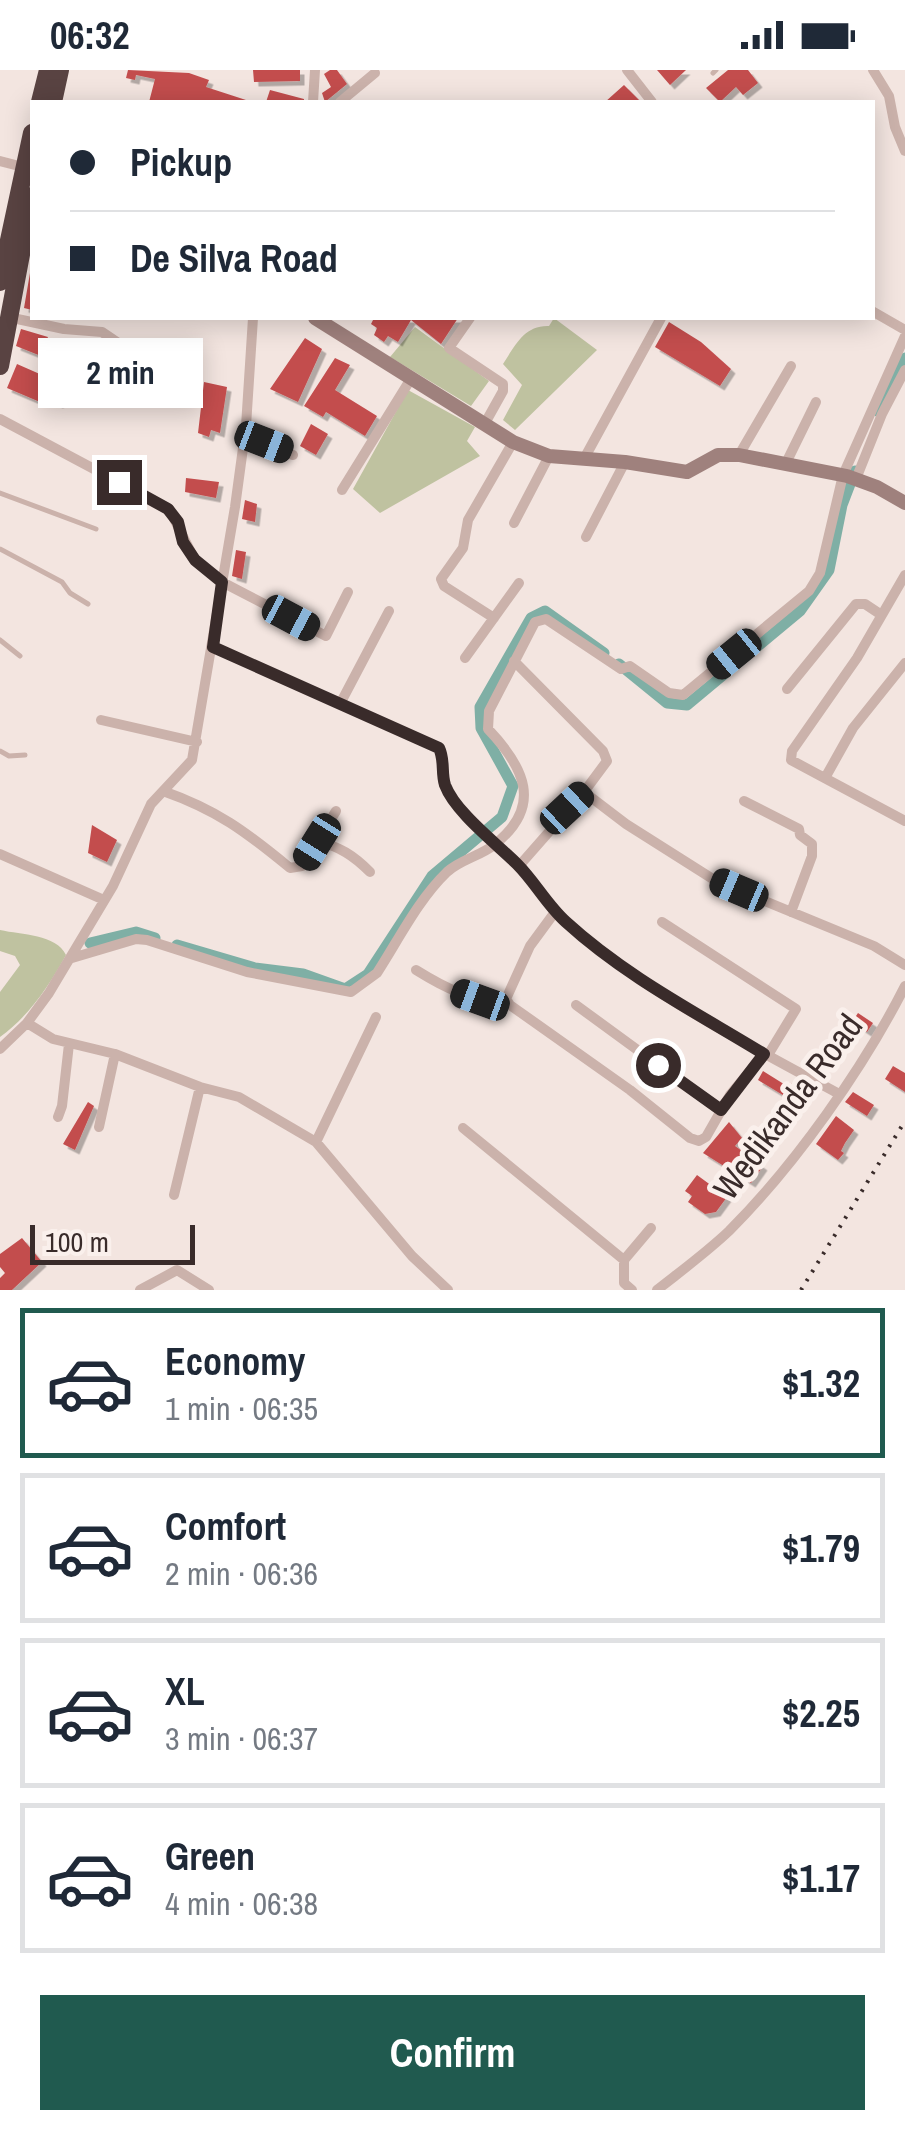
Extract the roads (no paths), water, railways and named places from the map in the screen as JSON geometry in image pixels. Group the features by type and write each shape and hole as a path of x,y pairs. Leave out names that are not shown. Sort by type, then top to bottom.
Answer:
{"highway":[{"path":"40,100 48,70"},
{"path":"52,100 60,70"},
{"path":"0,282 29,168"},
{"path":"0,366 30,206"}],"street":[{"path":"313,100 315,70"},
{"path":"627,70 650,100"},
{"path":"873,70 889,96 905,151"},
{"path":"342,100 375,72"},
{"path":"0,161 29,168"},
{"path":"72,958 136,939 247,972 351,992 377,973 426,896 450,869 519,818 525,784 513,756 488,729 488,711 535,622 546,619 668,693 683,695 809,591 820,574 850,477 905,333 875,313"},
{"path":"8,318 102,332 158,370"},
{"path":"0,1049 27,1023 72,958 152,804 192,760 244,437 254,320"},
{"path":"318,320 513,442 549,456 585,457 686,472 718,455 739,455 850,477 905,502"},
{"path":"469,320 449,348 503,384 503,391 484,424"},
{"path":"585,457 659,320"},
{"path":"739,455 790,366"},
{"path":"850,477 905,370"},
{"path":"342,490 412,378"},
{"path":"786,462 816,402"},
{"path":"0,419 168,509 195,560 222,582 326,636 348,592"},
{"path":"244,437 292,455"},
{"path":"494,618 444,586 442,579 463,548 468,520 513,442"},
{"path":"514,524 549,456"},
{"path":"586,537 625,462"},
{"path":"905,575 858,658 792,752 791,760 905,821"},
{"path":"466,658 519,583"},
{"path":"787,689 856,604 865,604 880,614"},
{"path":"340,704 389,611"},
{"path":"213,647 439,748 444,758 446,786 477,828 519,866 555,912 621,966 838,1094"},
{"path":"514,661 604,752 607,761 537,850 519,866"},
{"path":"825,778 842,744 905,662"},
{"path":"100,720 197,742"},
{"path":"163,791 205,806 241,828 290,868 302,866 336,811"},
{"path":"584,792 626,824 716,881 874,946 905,965"},
{"path":"744,801 799,830 800,836 812,844 812,856 791,912"},
{"path":"317,842 338,846 370,872"},
{"path":"0,854 104,900"},
{"path":"506,998 530,946 555,912"},
{"path":"506,998 510,1005 690,1138 703,1140 796,1008 662,922"},
{"path":"416,970 442,987 480,1000 506,998"},
{"name":"Wedikanda Road","path":"657,1290 727,1233 766,1190 883,1030 905,986"},
{"path":"576,1005 721,1110"},
{"path":"316,1142 376,1018"},
{"path":"27,1023 53,1039 114,1054 200,1087 238,1097 316,1142 412,1256 448,1290"},
{"path":"58,1117 68,1044"},
{"path":"99,1127 114,1054"},
{"path":"174,1195 200,1087"},
{"path":"463,1128 624,1260"},
{"path":"632,1290 624,1283 624,1260 651,1228"},
{"path":"140,1290 177,1270 209,1290"}],"lane":[{"path":"0,493 96,529"},
{"path":"0,550 62,582 70,593 88,604"},
{"path":"0,640 20,656"},
{"path":"0,751 10,756 26,755"}],"waterway":[{"path":"879,412 905,358"},
{"path":"619,664 667,703 687,705 800,611 829,570 842,505 855,471"},
{"path":"177,945 255,968 303,974 345,989 368,974 432,876 502,817 513,786 481,728 480,707 531,618 545,611 604,653"},
{"path":"90,943 136,932 155,938"}],"railway":[{"path":"801,1290 905,1121"}]}
